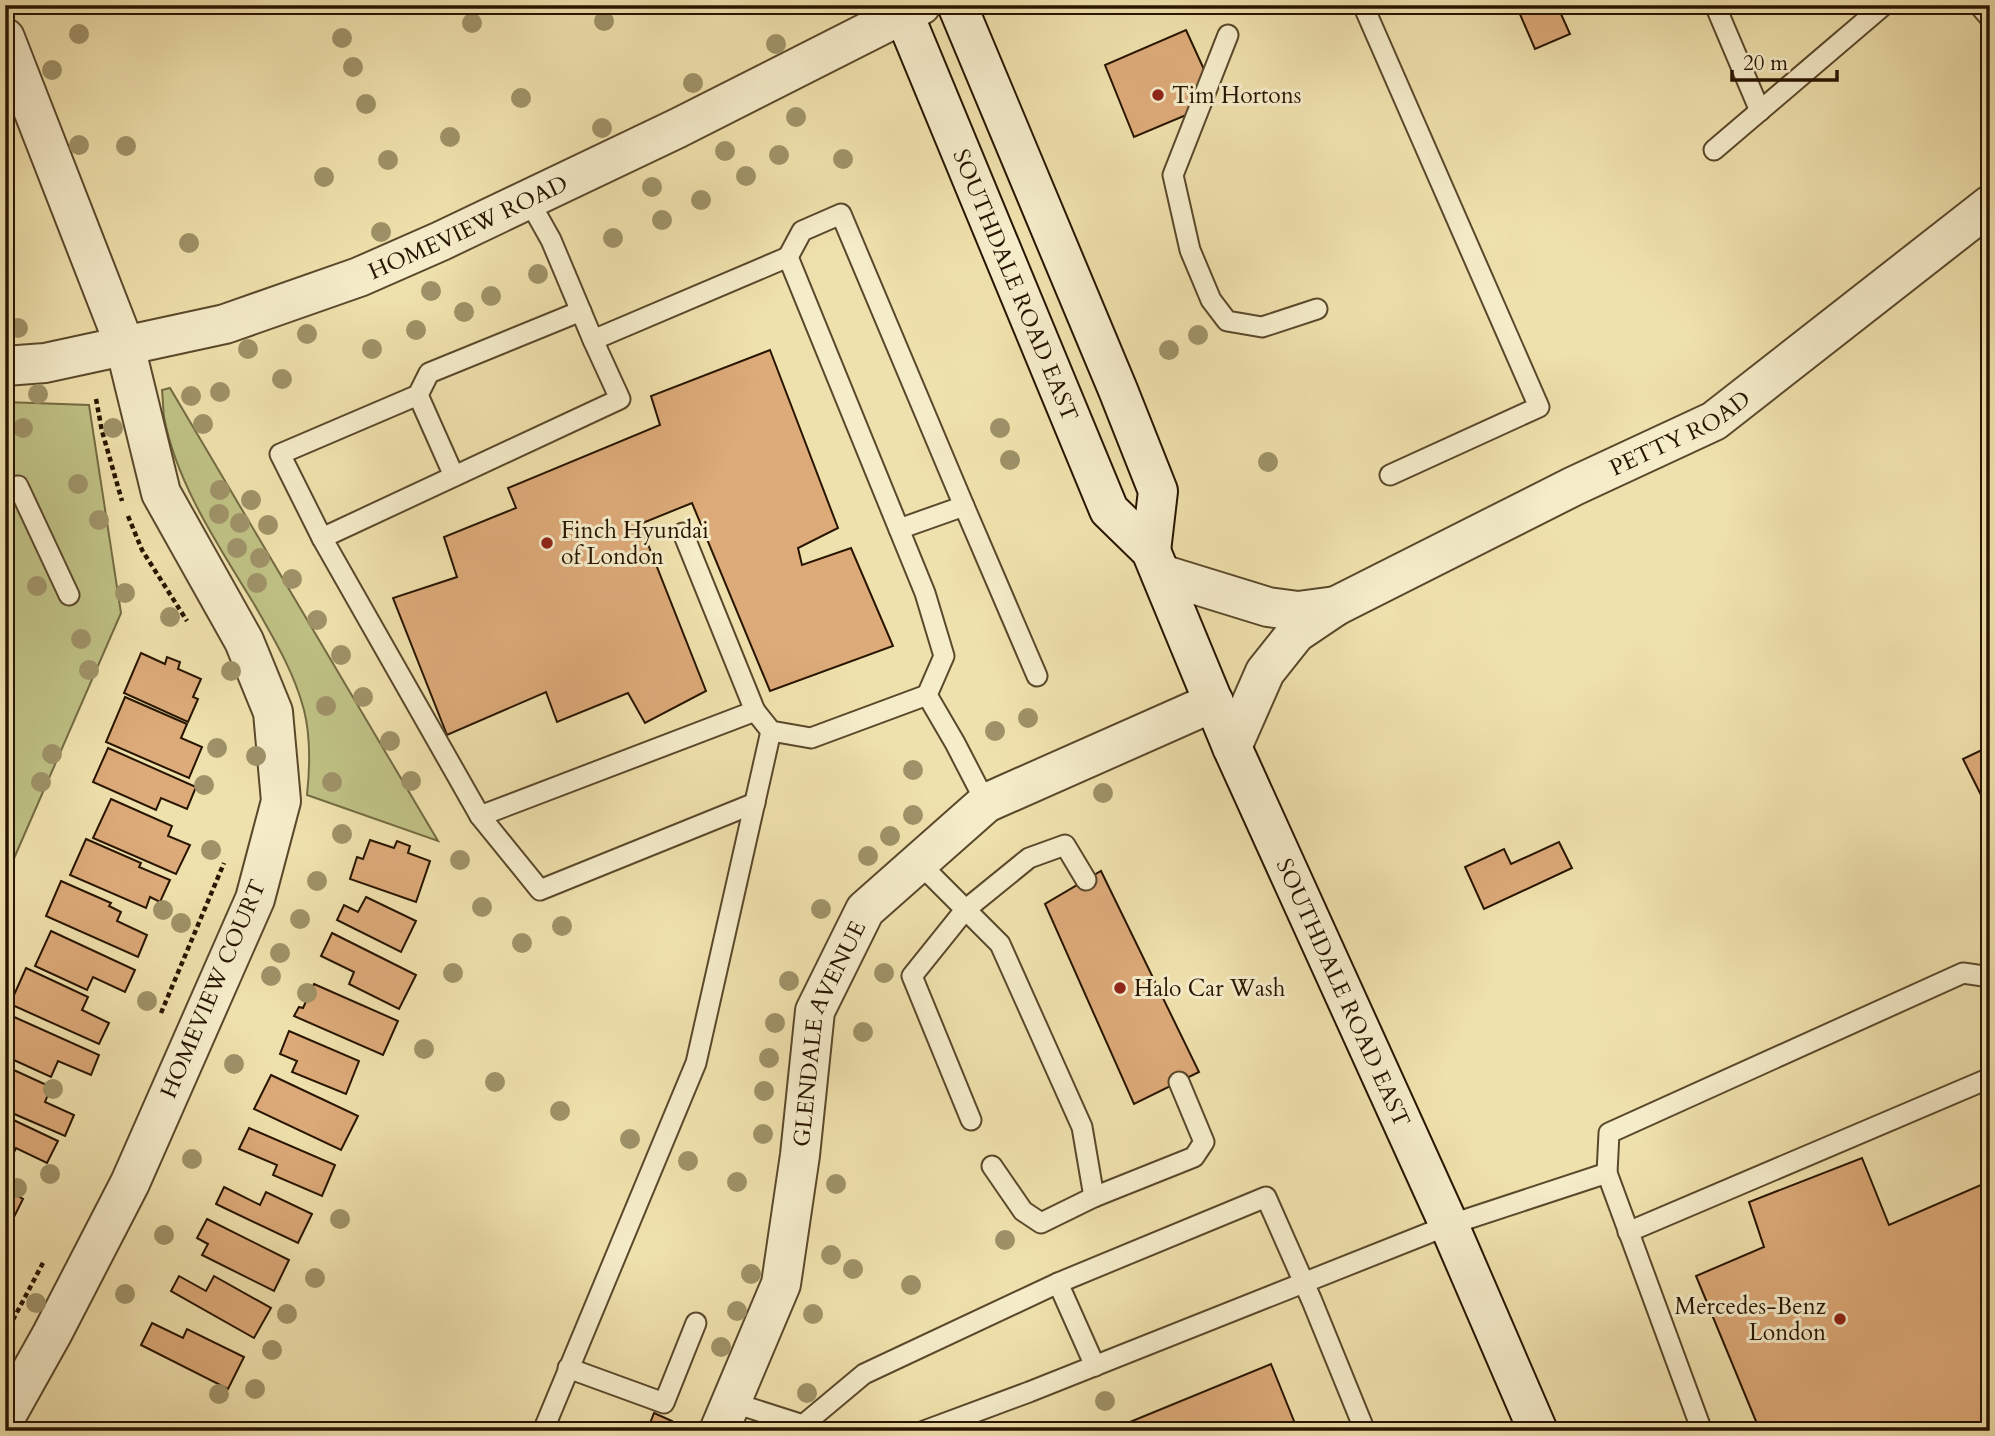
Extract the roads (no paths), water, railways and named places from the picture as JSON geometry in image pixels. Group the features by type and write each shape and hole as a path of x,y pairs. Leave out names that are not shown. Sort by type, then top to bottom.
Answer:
{"street":[{"name":"SOUTHDALE ROAD EAST","path":"957,5 1158,491 1156,563"},
{"name":"SOUTHDALE ROAD EAST","path":"908,8 1109,510 1156,563 1232,747 1449,1225 1538,1431"},
{"name":"HOMEVIEW ROAD","path":"5,366 45,363 225,324 359,277 442,241 678,128 908,8"},
{"name":"HOMEVIEW COURT","path":"5,38 125,346 161,493 244,641 272,712 281,801 255,899 130,1183 5,1418"},
{"name":"PETTY ROAD","path":"1232,747 1265,671 1296,633 1336,606 1574,486 1714,421 1990,205"},
{"name":"PETTY ROAD","path":"1156,563 1268,607 1298,611 1336,606"},
{"name":"GLENDALE AVENUE","path":"725,1417 781,1284 800,1155 815,1011 865,910 986,803 1214,702"}],"lane":[{"path":"1363,5 1539,407 1390,475"},
{"path":"1715,5 1760,111"},
{"path":"1714,150 1884,5"},
{"path":"1979,5 1990,18"},
{"path":"1228,35 1173,174 1190,250 1211,300 1227,321 1262,327 1317,309"},
{"path":"323,538 620,399 551,240 528,199"},
{"path":"593,340 788,257 802,231 841,214 1037,676"},
{"path":"683,533 755,711 771,731 811,738 927,695 943,656 925,593 788,257"},
{"path":"581,311 429,373 418,395 281,454 323,538 480,816 540,890 755,803"},
{"path":"418,395 454,476"},
{"path":"5,487 18,486 69,595"},
{"path":"899,529 964,506"},
{"path":"927,695 986,803"},
{"path":"480,816 755,711"},
{"path":"542,1431 696,1063 771,731"},
{"path":"971,1120 912,976 965,910 1029,858 1065,845 1086,880"},
{"path":"918,862 1000,944 1082,1127 1094,1197"},
{"path":"1702,1431 1607,1173 1609,1133 1964,973 1990,977"},
{"path":"1628,1232 1990,1078"},
{"path":"992,1166 1023,1212 1041,1223 1094,1197 1194,1157 1204,1142 1179,1082"},
{"path":"924,1431 1449,1225 1607,1173"},
{"path":"725,1417 803,1428 864,1374 1058,1283 1266,1197 1365,1431"},
{"path":"1058,1283 1095,1366"},
{"path":"568,1368 664,1403 696,1323"}],"place":[{"name":"Tim Hortons","path":"1158,95"},
{"name":"Finch Hyundai of London","path":"547,543"},
{"name":"Halo Car Wash","path":"1120,988"},
{"name":"Mercedes-Benz London","path":"1840,1319"}]}
